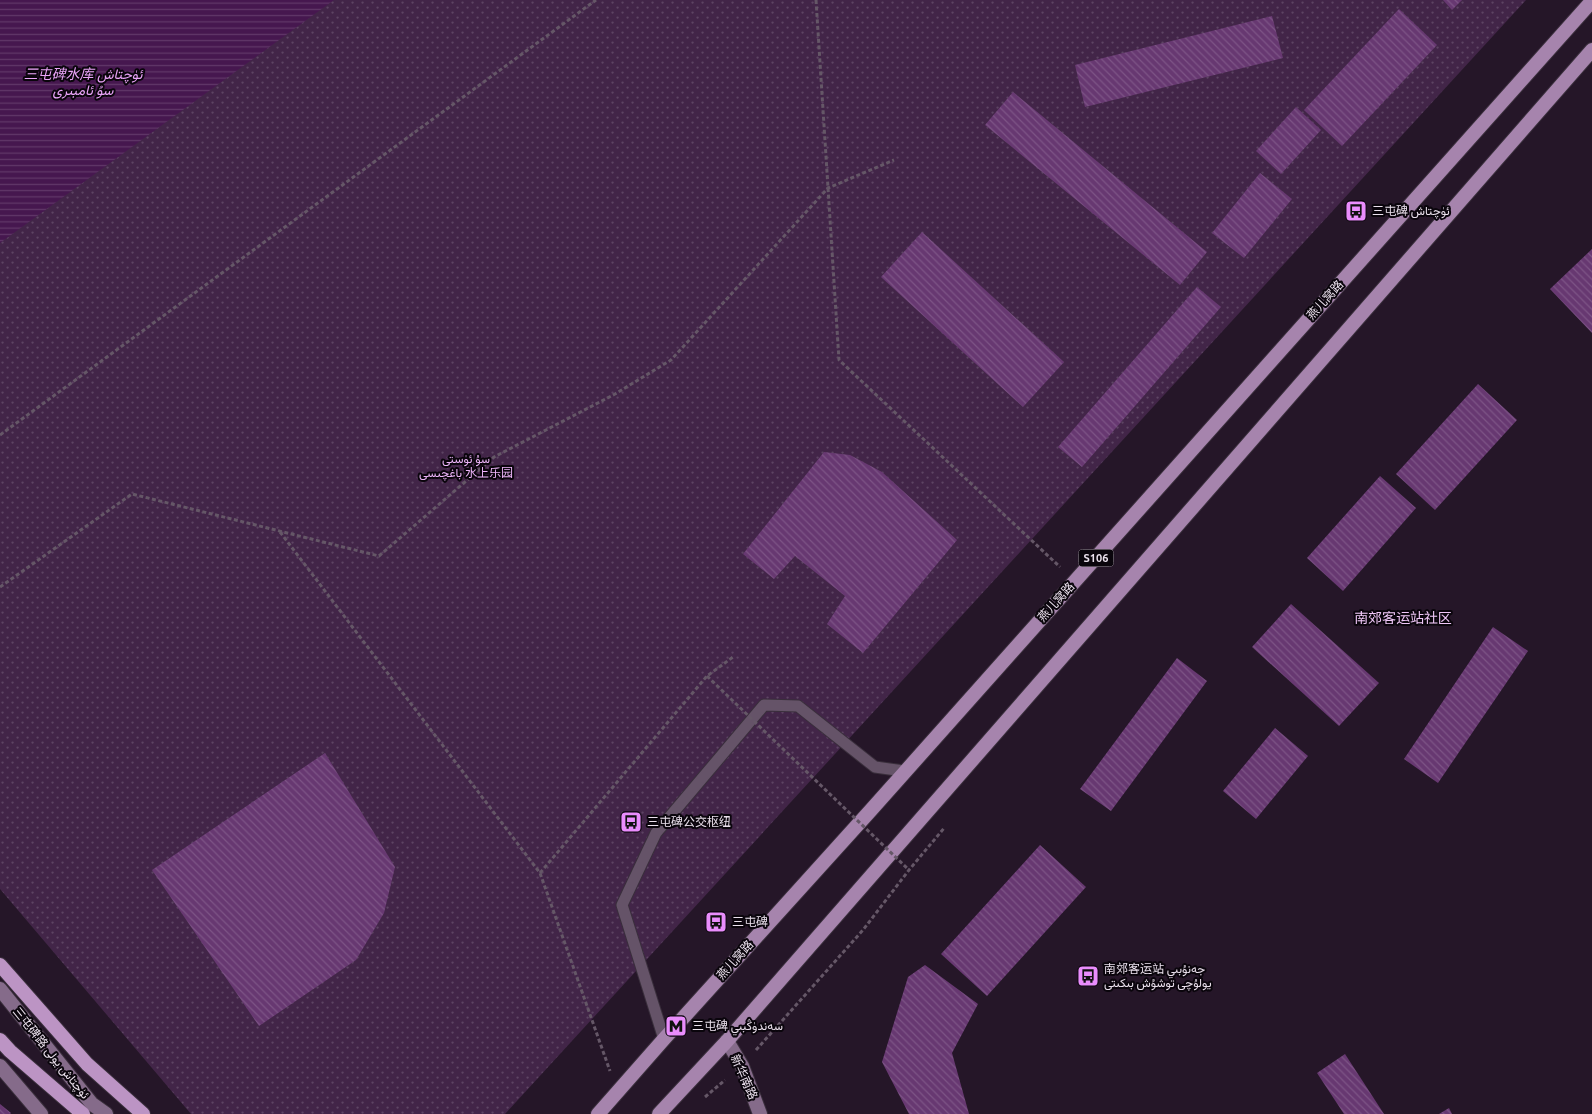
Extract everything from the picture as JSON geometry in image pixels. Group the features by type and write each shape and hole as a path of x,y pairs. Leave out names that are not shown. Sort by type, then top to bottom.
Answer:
{"highway":[{"path":"0,965 87,1064 143,1114"},
{"path":"0,1040 10,1052 83,1114"}],"main road":[{"name":"燕儿窝路","path":"598,1114 1592,0"},
{"path":"659,1114 727,1041 1592,50"},
{"name":"三屯碑路 ئۈچتاش يولى","path":"0,989 92,1104 106,1114"},
{"name":"新华南路","path":"727,1041 742,1066 760,1114"},
{"path":"0,1066 41,1114"}],"lane":[{"path":"664,1039 622,905 656,833 764,705 798,706 875,767 904,771"}],"path":[{"path":"0,435 596,0"},
{"path":"816,0 839,360 1075,581"},
{"path":"0,587 132,494 378,556 494,457 615,394 671,360 828,188 894,160"},
{"path":"279,532 540,873 618,1092"},
{"path":"540,873 708,676 733,657"},
{"path":"708,676 909,870"},
{"path":"703,1099 742,1066 862,930 945,827"}],"green space":[{"name":"سۇ ئۈستى باغچىسى 水上乐园","path":"0,0 1526,0 505,1114 191,1114 0,889"}],"water":[{"name":"三屯碑水库 ئۈچتاش سۇ ئامبىرى","path":"0,0 334,0 0,243"}],"building":[{"path":"1443,0 1462,0 1452,10"},
{"path":"1399,9 1437,45 1342,146 1304,110"},
{"path":"1272,16 1283,58 1085,107 1075,65"},
{"path":"1013,92 1207,252 1180,285 985,125"},
{"path":"1296,107 1321,130 1281,174 1256,151"},
{"path":"1260,173 1292,199 1244,258 1212,233"},
{"path":"922,232 1064,362 1023,407 881,277"},
{"path":"1592,249 1592,333 1550,289"},
{"path":"1197,287 1221,307 1082,467 1058,447"},
{"path":"1478,384 1517,420 1435,510 1396,474"},
{"path":"824,452 850,455 882,472 957,540 863,653 827,624 845,596 795,556 774,579 743,554"},
{"path":"1380,476 1416,508 1343,591 1307,558"},
{"path":"1291,604 1379,683 1339,726 1252,647"},
{"path":"1493,627 1528,651 1438,783 1404,759"},
{"path":"1177,658 1207,681 1111,811 1080,789"},
{"path":"1275,728 1308,756 1256,819 1223,791"},
{"path":"325,753 395,867 384,913 356,960 259,1026 152,870"},
{"path":"1040,845 1086,887 987,996 941,954"},
{"path":"925,965 978,1004 952,1053 969,1114 909,1114 882,1062 908,977"},
{"path":"1345,1054 1384,1114 1344,1114 1317,1073"},
{"path":"0,1104 11,1113 0,1114"},
{"path":"1449,1108 1452,1114 1439,1114"}],"place":[{"name":"三屯碑 ئۈچتاش","path":"1356,211"},
{"name":"三屯碑公交枢纽","path":"631,822"},
{"name":"三屯碑","path":"716,922"},
{"name":"南郊客运站 جەنۇبىي يولۇچى توشۇش بىكىتى","path":"1088,976"},
{"name":"三屯碑 سەندۈڭبىي","path":"676,1026"}],"district":[{"name":"南郊客运站社区","path":"1403,618"}]}
